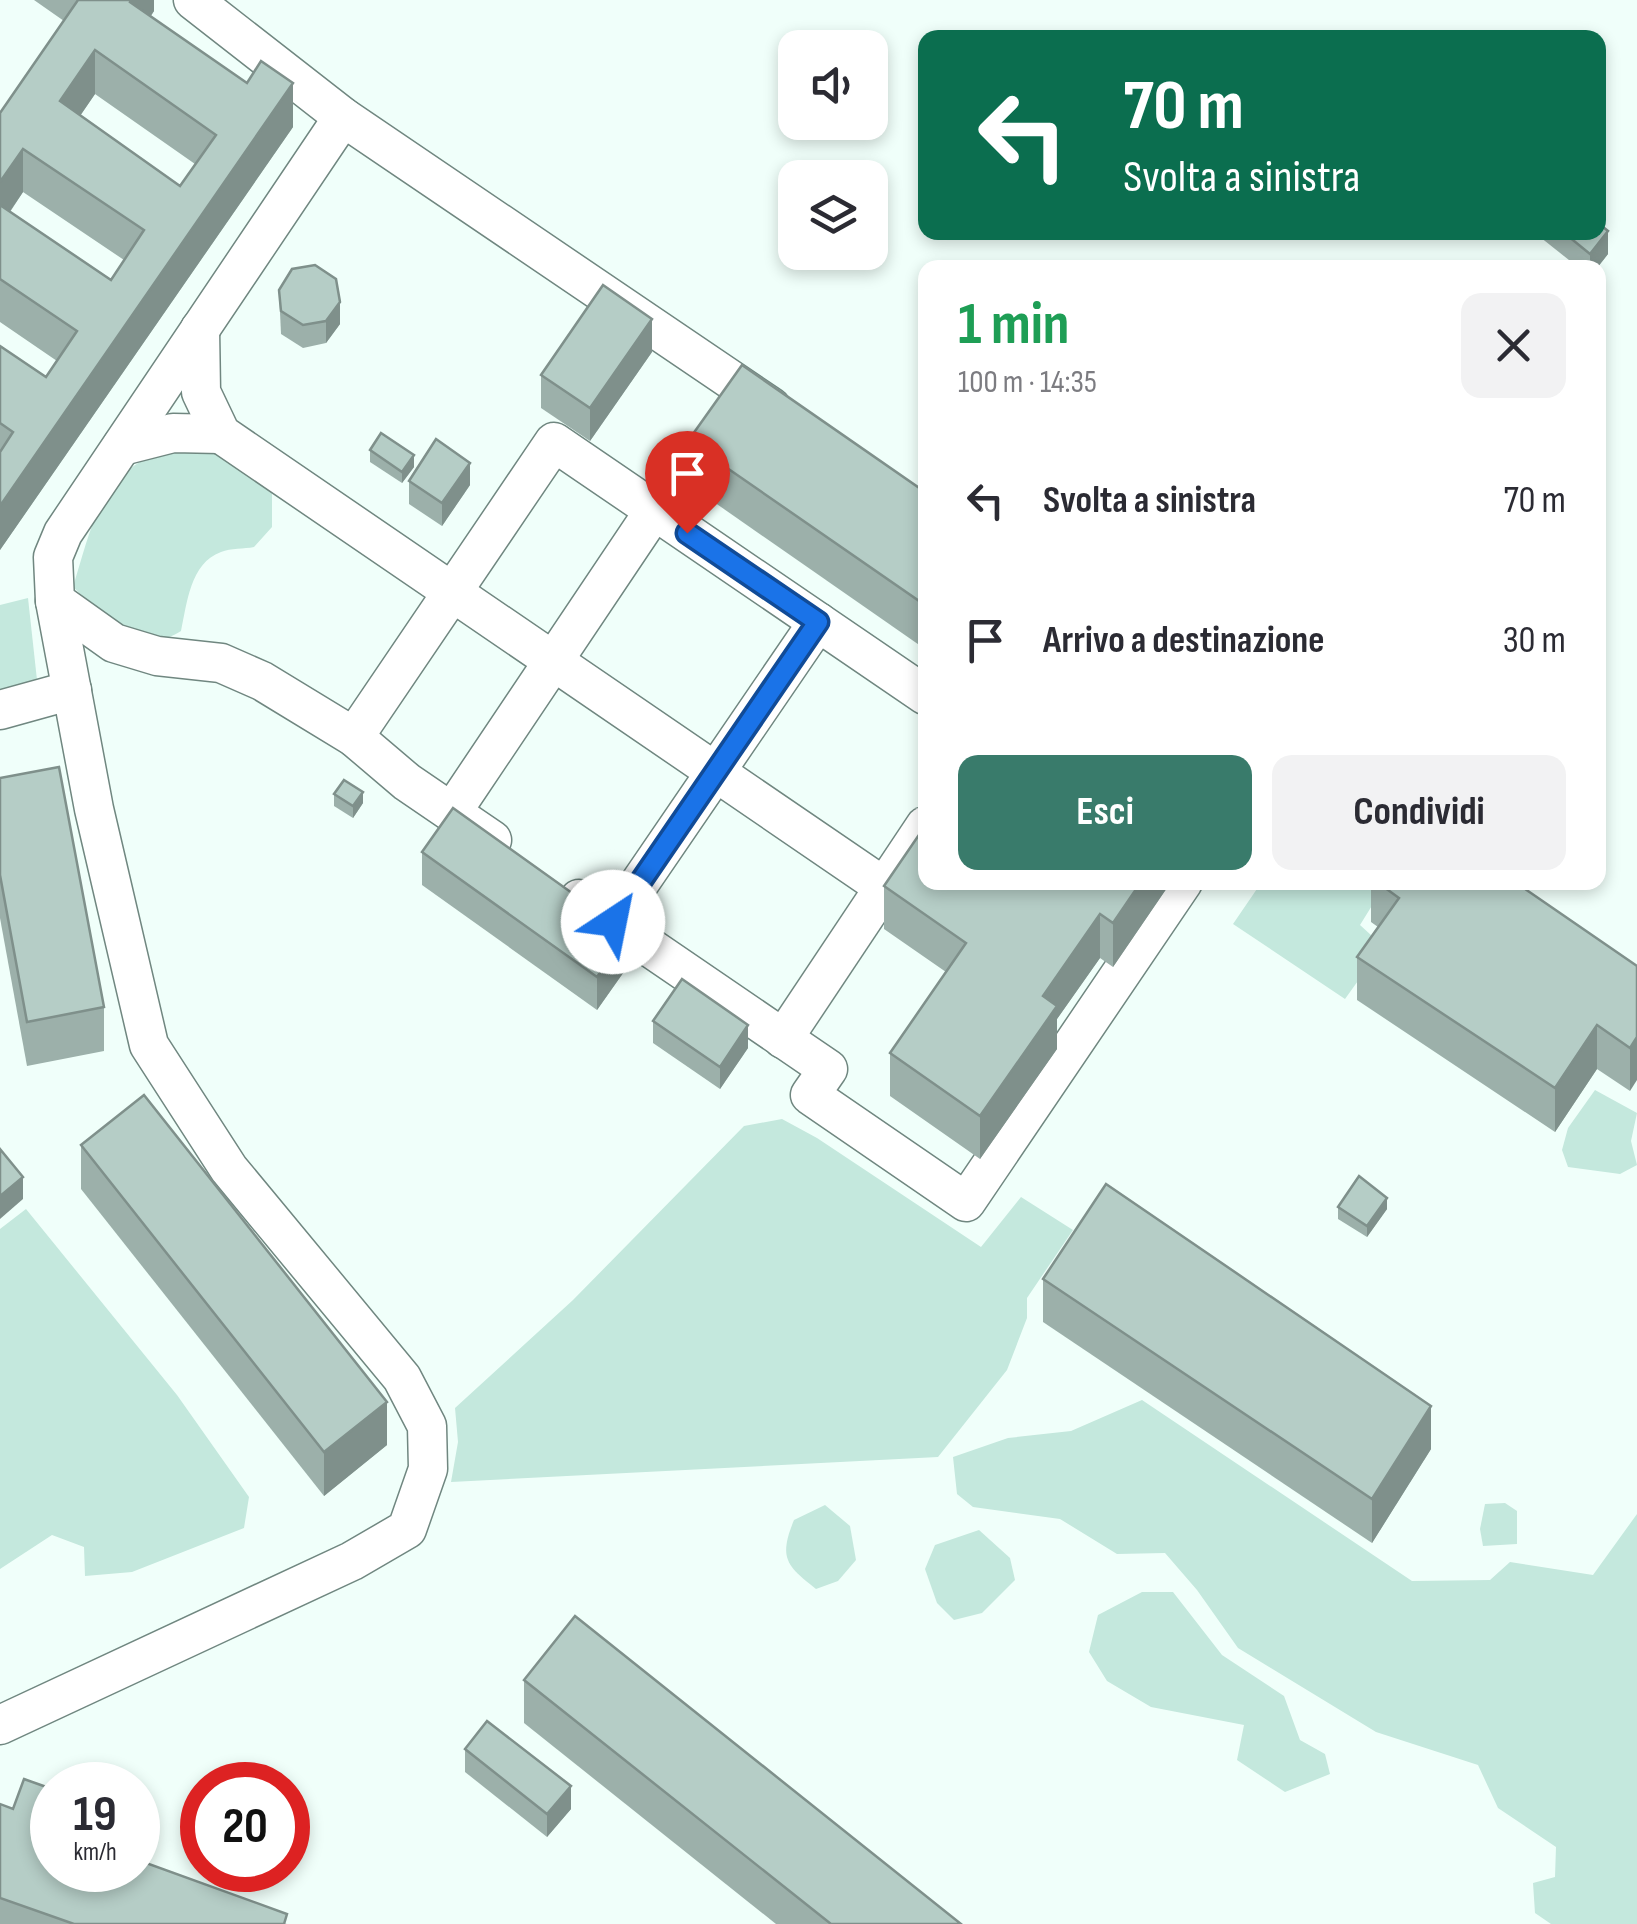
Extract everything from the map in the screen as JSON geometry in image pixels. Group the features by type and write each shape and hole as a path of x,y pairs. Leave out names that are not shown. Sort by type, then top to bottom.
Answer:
{"street":[{"path":"193,0 343,117 796,423"},
{"path":"0,1725 352,1561 407,1529 428,1469 426,1426 402,1378 229,1169 149,1045 94,808 56,601 53,557 63,533 343,117"},
{"path":"200,329 201,392 221,434 884,887"},
{"path":"122,446 173,434 221,434"},
{"path":"354,737 554,442 918,690"},
{"path":"452,812 654,510"},
{"path":"56,601 114,643 157,656 222,664 262,681 354,737 408,782 516,856"},
{"path":"613,922 818,622"},
{"path":"0,710 72,690"},
{"path":"784,1039 918,836"},
{"path":"548,878 828,1069 810,1096 966,1202 1178,890"}],"green space":[{"path":"193,444 231,456 272,493 272,527 254,547 221,552 203,565 188,597 181,631 166,638 137,636 109,620 73,587 98,512 122,476 163,451"},
{"path":"28,598 37,680 0,696 0,605"},
{"path":"1256,890 1382,890 1360,925 1383,946 1345,999 1233,924"},
{"path":"1595,1090 1637,1113 1631,1141 1637,1165 1620,1174 1568,1167 1562,1150 1568,1128"},
{"path":"782,1119 981,1247 1021,1197 1073,1230 1027,1298 1027,1318 1007,1370 938,1457 451,1482 458,1442 455,1408 573,1300 744,1126"},
{"path":"26,1209 177,1395 249,1497 244,1528 132,1572 85,1576 84,1547 52,1535 0,1569 0,1229"},
{"path":"1142,1400 1412,1581 1490,1580 1510,1562 1593,1575 1637,1514 1637,1924 1551,1924 1535,1913 1533,1883 1555,1877 1556,1847 1498,1808 1478,1765 1376,1732 1238,1648 1165,1553 1117,1554 1060,1519 973,1507 957,1494 953,1457 1008,1438 1071,1431"},
{"path":"1505,1503 1517,1511 1517,1544 1483,1546 1480,1529 1485,1504"},
{"path":"825,1505 850,1526 856,1560 838,1581 816,1589 791,1566 786,1552 794,1520"},
{"path":"979,1530 1010,1558 1015,1580 982,1613 954,1620 937,1603 925,1569 935,1545"},
{"path":"1142,1592 1173,1592 1222,1655 1284,1696 1300,1740 1325,1754 1330,1774 1285,1792 1237,1760 1244,1725 1151,1707 1107,1681 1089,1652 1098,1615"}],"building":[{"path":"78,0 131,0 247,83 261,61 293,83 0,506 0,452 13,432 0,423 0,346 46,377 77,331 0,279 0,205 111,280 144,230 23,149 0,182 0,113","holes":["95,50 216,135 180,186 60,101"]},
{"path":"1573,240 1601,240 1590,254"},
{"path":"315,265 336,279 340,302 326,321 303,325 281,311 279,290 292,269"},
{"path":"603,285 652,319 590,408 541,375"},
{"path":"742,365 918,487 918,600 688,441"},
{"path":"381,433 414,455 402,472 370,450"},
{"path":"436,439 470,463 442,503 409,481"},
{"path":"59,767 104,1007 27,1022 0,875 0,778"},
{"path":"344,780 363,792 353,806 334,794"},
{"path":"453,808 628,933 597,977 422,852"},
{"path":"918,836 918,890 1136,890 1113,923 1100,914 1043,996 1057,1006 980,1116 890,1053 966,943 884,886"},
{"path":"1388,890 1527,890 1637,966 1637,1037 1630,1048 1597,1025 1555,1088 1357,957 1399,898"},
{"path":"682,979 748,1025 720,1067 653,1021"},
{"path":"144,1095 387,1402 324,1452 81,1145"},
{"path":"0,1149 23,1177 0,1196"},
{"path":"1359,1176 1387,1198 1367,1226 1338,1207"},
{"path":"1106,1184 1431,1406 1372,1499 1043,1279"},
{"path":"575,1616 961,1924 831,1924 524,1680"},
{"path":"487,1721 571,1786 547,1814 465,1749"},
{"path":"24,1779 30,1781 30,1892 160,1892 160,1868 180,1875 180,1892 226,1892 287,1914 284,1924 74,1924 0,1898 0,1804 13,1809"}],"route":[{"path":"613,922 818,622 687,533"}]}
